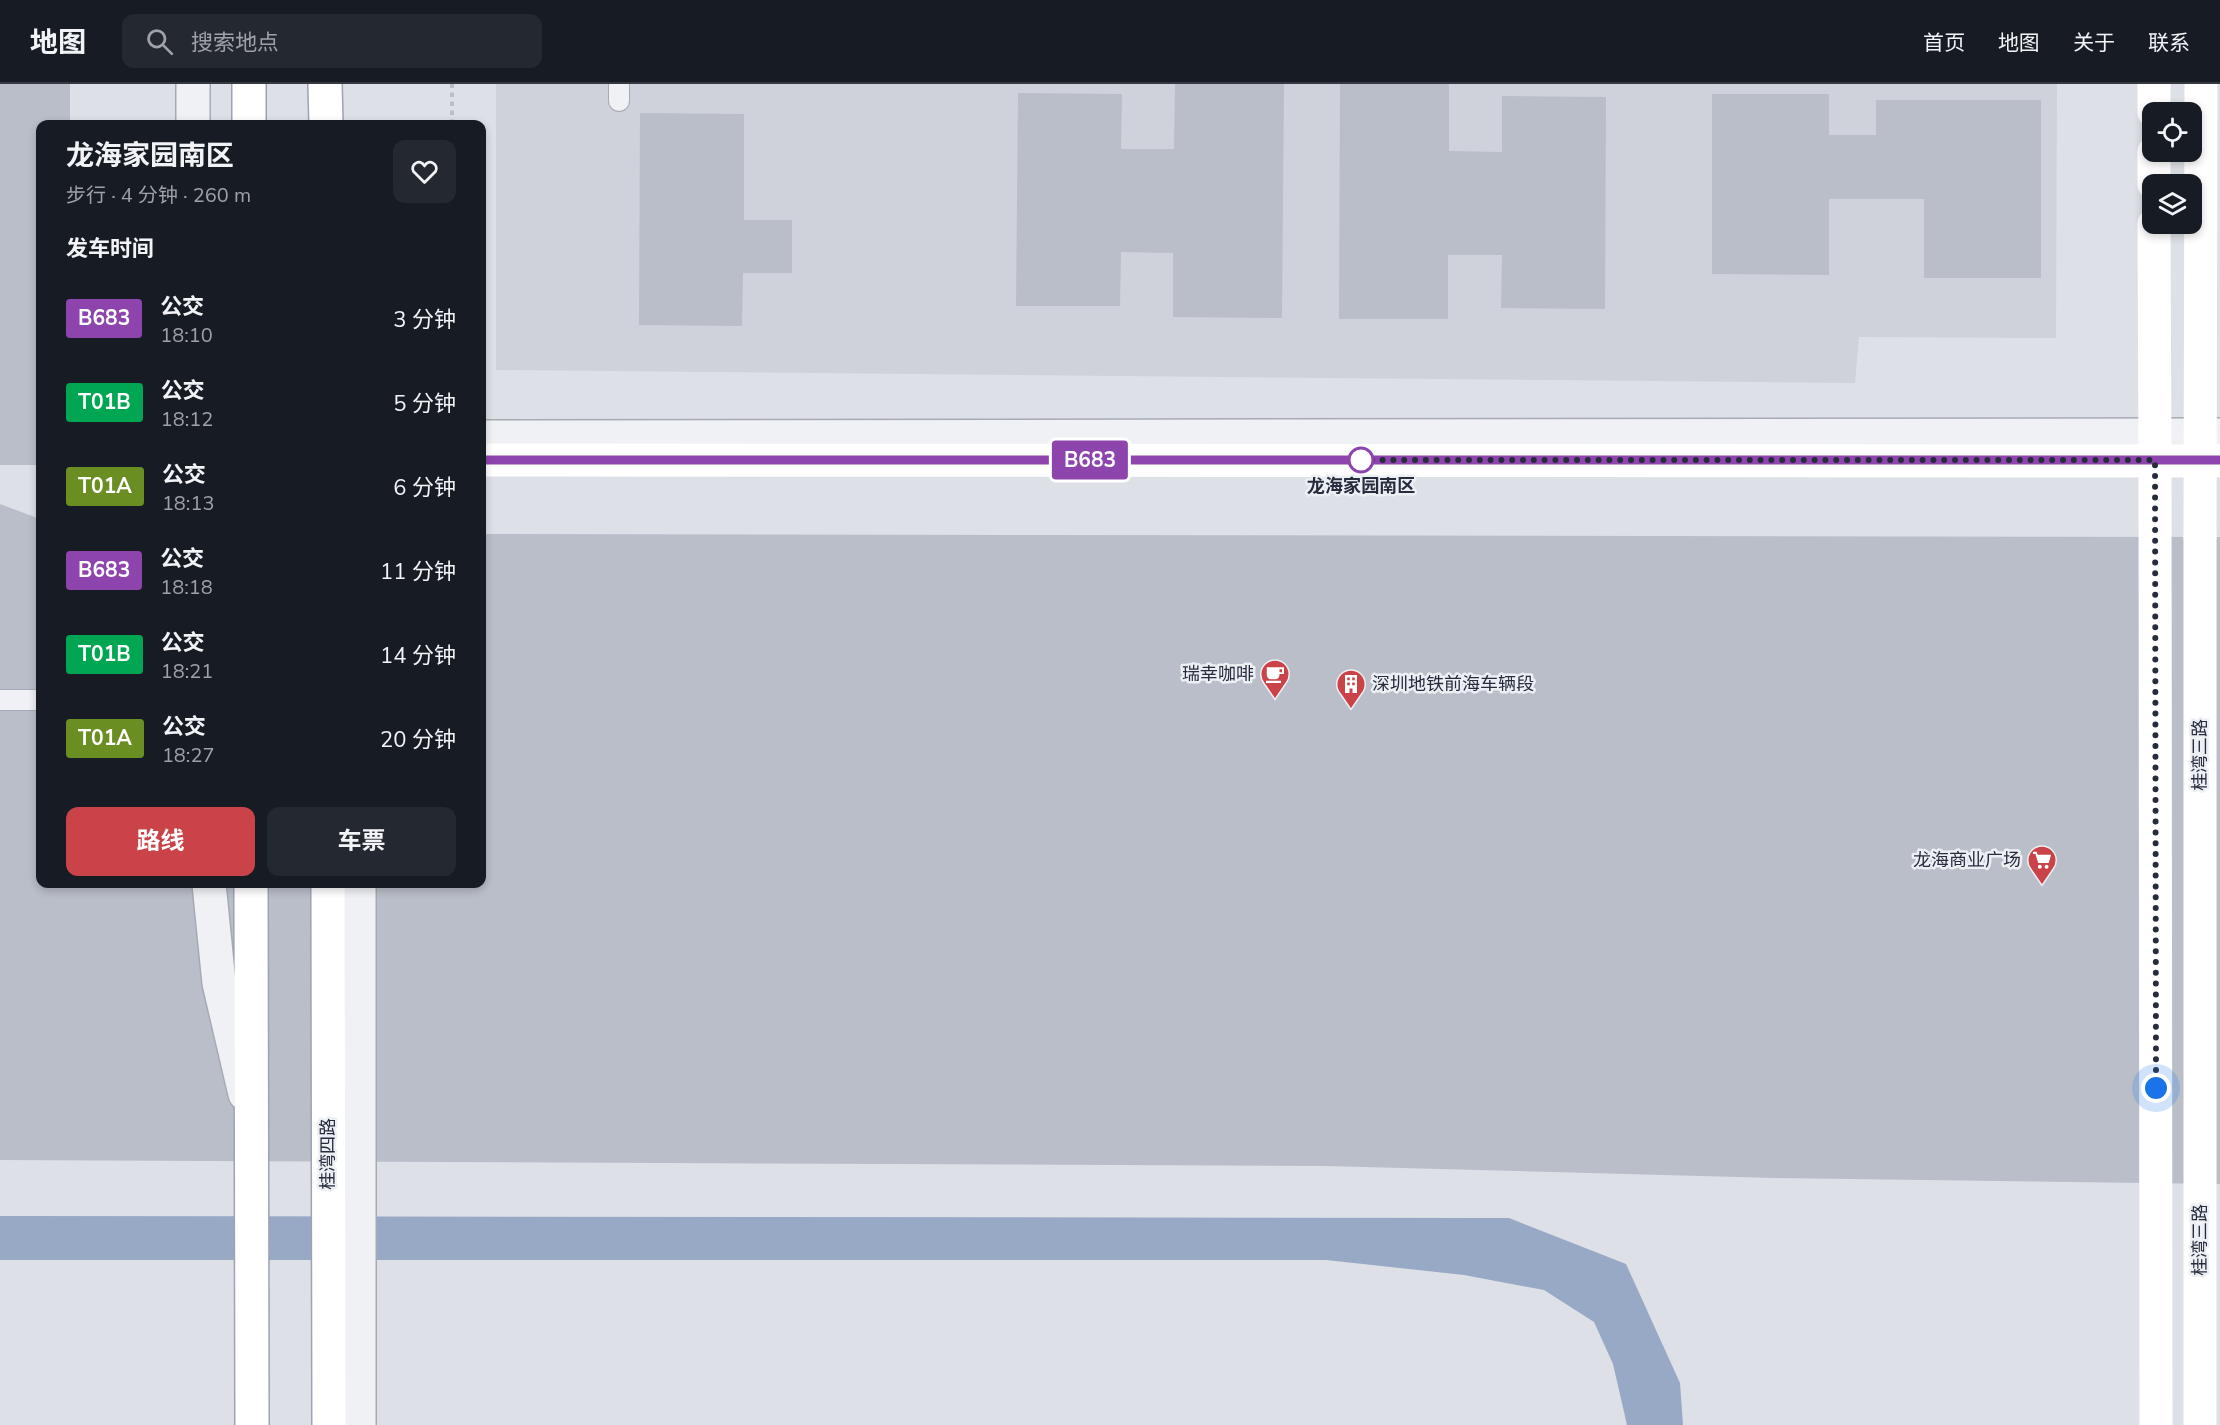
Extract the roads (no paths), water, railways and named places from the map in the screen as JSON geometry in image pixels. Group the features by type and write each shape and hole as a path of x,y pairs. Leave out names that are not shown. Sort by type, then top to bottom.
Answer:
{"street":[{"path":"193,84 193,120"},
{"path":"241,120 248,84"},
{"path":"248,84 249,120"},
{"path":"325,84 326,120"},
{"path":"2154,84 2154,102"},
{"name":"桂湾三路","path":"2200,84 2210,460 2200,537 2200,1425"},
{"path":"2154,234 2156,1425"},
{"path":"486,437 2220,435"},
{"path":"486,460 2210,460"},
{"path":"209,888 219,983 251,1123"},
{"path":"251,888 252,1425"},
{"name":"桂湾四路","path":"328,888 344,1161 329,1425"},
{"path":"359,888 344,1161 359,1425"}],"lane":[{"path":"0,700 36,700"}],"water":[{"path":"0,1216 1509,1218 1626,1264 1680,1383 1683,1425 1627,1425 1613,1364 1594,1322 1544,1290 1464,1275 1326,1260 0,1260"}],"place":[{"name":"龙海家园南区","path":"1361,460"},
{"name":"瑞幸咖啡","path":"1275,700"},
{"name":"深圳地铁前海车辆段","path":"1351,710"},
{"name":"龙海商业广场","path":"2042,886"}]}
